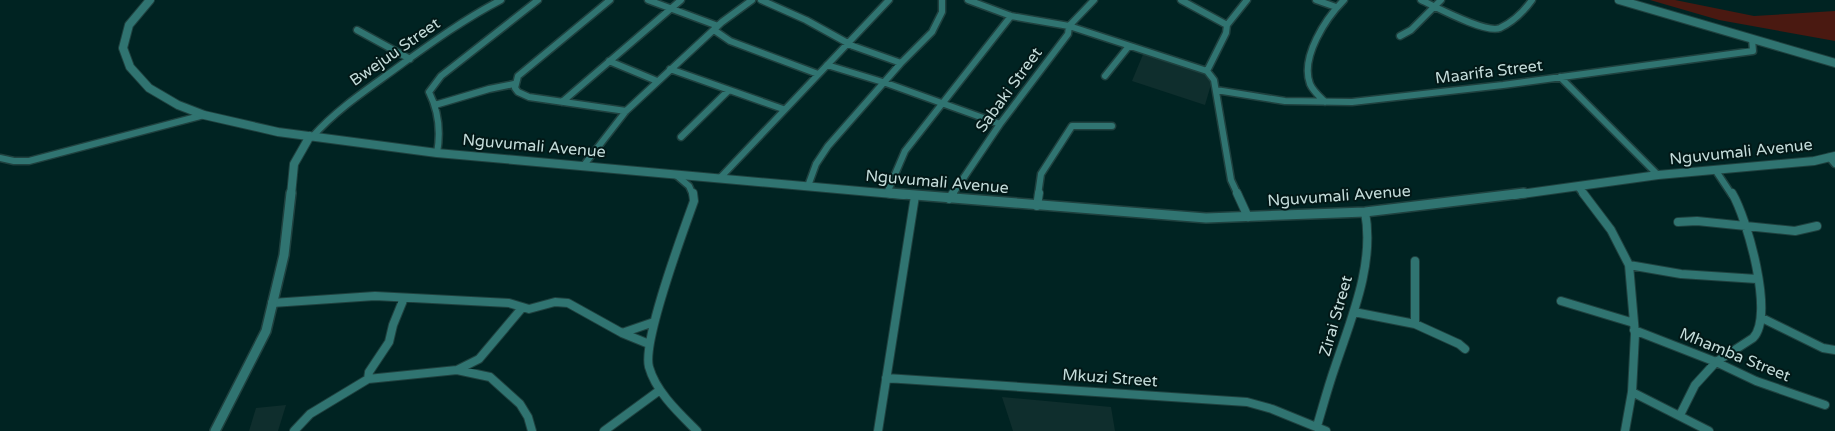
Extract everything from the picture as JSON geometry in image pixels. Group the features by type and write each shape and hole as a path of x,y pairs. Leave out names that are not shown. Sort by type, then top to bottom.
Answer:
{"street":[{"name":"Nguvumali Avenue","path":"150,0 129,25 123,48 130,67 149,88 178,105 204,115 278,132 437,153 949,199 1206,218 1365,212 1578,187 1658,175 1716,172 1833,159"},
{"name":"Bwejuu Street","path":"312,136 327,120 354,98 442,35 499,0"},
{"path":"437,153 440,128 435,105 429,92 440,76 538,0"},
{"path":"610,0 518,76 514,84 520,94 626,111"},
{"path":"648,0 716,28 730,41 818,74"},
{"path":"562,102 681,0"},
{"path":"584,166 626,111 716,28 752,0"},
{"path":"760,0 806,20 853,46 901,63"},
{"path":"720,178 783,109 889,0"},
{"path":"808,186 816,164 828,146 901,63 932,32 942,12 942,0"},
{"path":"968,0 1011,16 1069,26 1207,71 1214,80 1231,180 1248,217"},
{"name":"Sabaki Street","path":"949,199 1000,124 1068,34 1069,26 1094,0"},
{"path":"1181,0 1228,25"},
{"path":"1207,71 1226,33 1228,25 1247,0"},
{"path":"1316,0 1336,7"},
{"path":"1325,102 1308,81 1312,47 1336,7 1344,0"},
{"path":"1421,0 1485,28 1499,29 1522,12 1532,0"},
{"path":"1400,36 1411,30 1441,0"},
{"path":"1619,0 1835,63"},
{"path":"887,193 905,151 1011,16"},
{"path":"357,30 410,59"},
{"name":"Maarifa Street","path":"1216,90 1285,101 1352,102 1753,51 1752,39"},
{"path":"1105,76 1129,46"},
{"path":"609,61 657,81"},
{"path":"827,65 886,82 940,104 1000,124"},
{"path":"670,69 783,109"},
{"path":"1560,77 1658,175"},
{"path":"435,105 489,89 514,84"},
{"path":"681,138 729,90"},
{"path":"0,158 14,161 29,161 204,115"},
{"path":"1037,206 1041,174 1072,126 1112,126"},
{"path":"215,431 266,331 284,255 294,164 312,136"},
{"path":"1680,415 1695,385 1716,362 1754,338 1758,333 1762,318 1757,279 1742,212 1733,194 1716,172"},
{"path":"673,173 686,182 694,192 694,201 654,322 649,344 648,366 660,390 697,431"},
{"path":"1578,187 1611,230 1629,265 1634,327 1632,392 1625,431"},
{"path":"878,431 915,196"},
{"name":"Zirai Street","path":"1318,426 1334,369 1354,312 1363,274 1369,232 1365,212"},
{"path":"1678,222 1697,221 1795,231 1817,226"},
{"path":"1415,261 1415,324"},
{"path":"1629,265 1681,274 1757,279"},
{"path":"272,303 375,296 509,302 522,308 537,308 555,302 568,303 622,333 649,344"},
{"path":"368,379 369,372 389,342 393,325 404,298"},
{"name":"Mhamba Street","path":"1561,301 1634,327 1756,381 1825,405"},
{"path":"457,370 479,359 522,308"},
{"path":"1354,312 1415,324 1459,344 1465,349"},
{"path":"1762,318 1823,348 1835,350"},
{"path":"622,333 654,322"},
{"path":"294,431 310,414 368,379 457,370 490,377 494,383 520,404 528,417 532,431"},
{"name":"Mkuzi Street","path":"886,378 1247,402 1272,409 1318,426 1326,431"},
{"path":"604,431 660,390"},
{"path":"1632,392 1709,431"}],"shaded area":[{"path":"1650,0 1675,0 1754,16 1835,11 1835,41 1719,20"},
{"path":"1144,52 1204,72 1212,81 1205,105 1132,81"},
{"path":"1002,397 1111,407 1115,431 1013,431"},
{"path":"286,405 278,431 249,431 256,408"}]}
